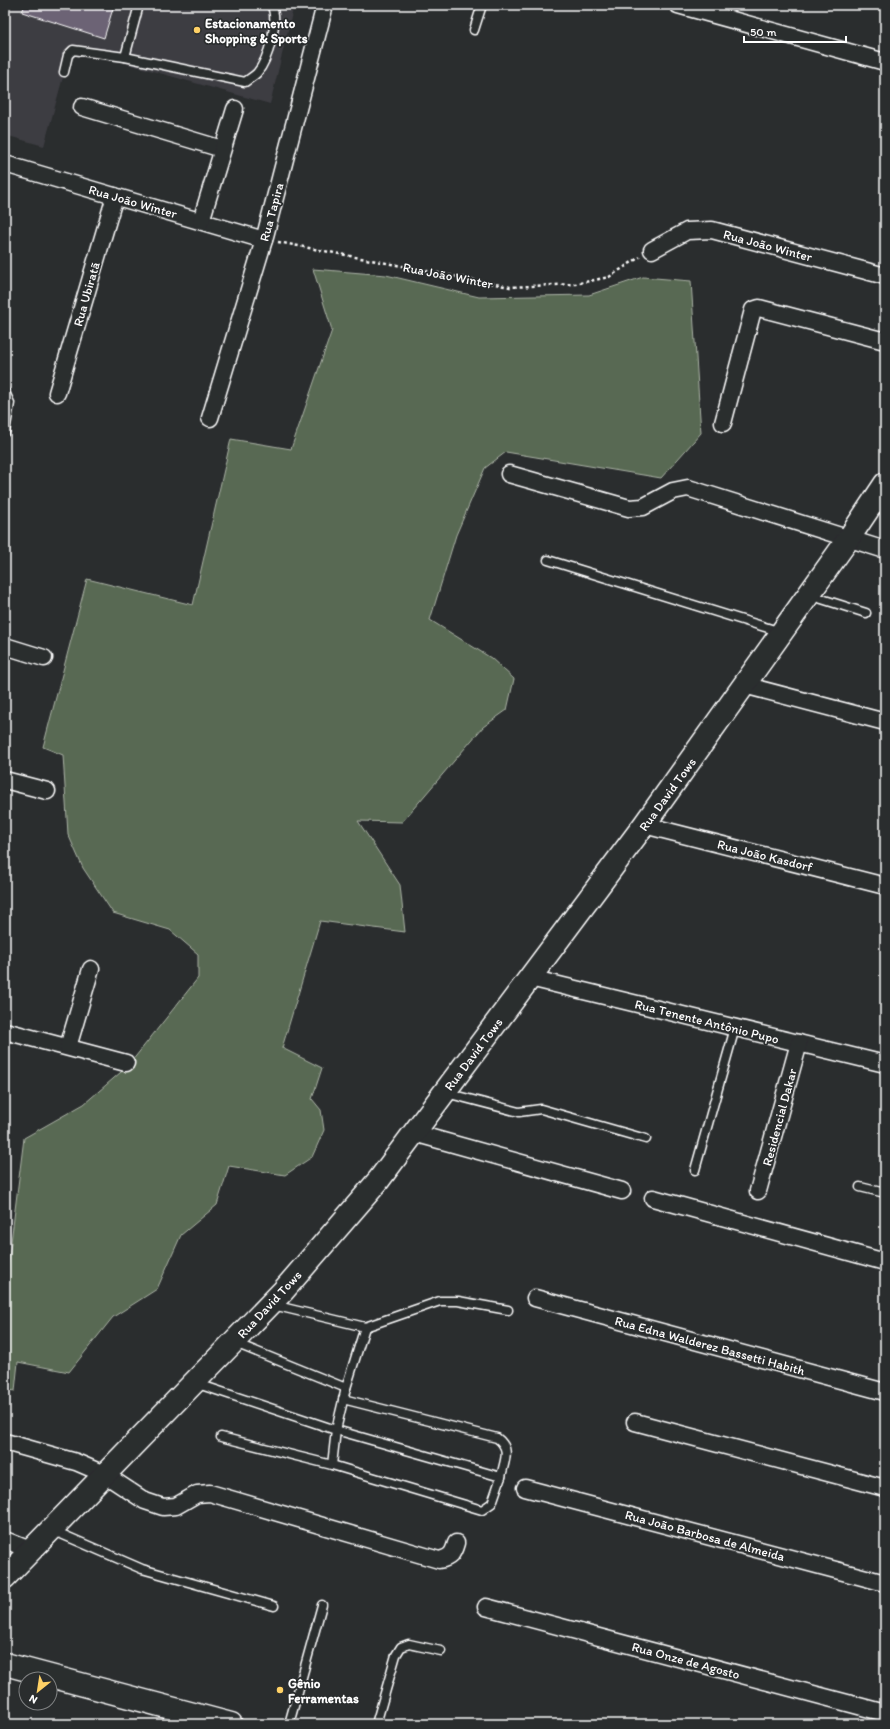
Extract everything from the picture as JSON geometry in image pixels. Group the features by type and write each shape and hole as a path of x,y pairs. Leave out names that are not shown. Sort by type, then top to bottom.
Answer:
{"street":[{"name":"Rua Tapira","path":"210,418 264,240 325,5"},
{"path":"678,5 885,62"},
{"path":"82,107 222,149"},
{"path":"201,221 235,109"},
{"name":"Rua João Winter","path":"5,164 264,240"},
{"name":"Rua Ubiratã","path":"57,393 115,196"},
{"name":"Rua João Winter","path":"652,250 687,231 712,230 885,276"},
{"path":"723,423 751,314 756,309 885,341"},
{"path":"509,474 629,508 643,508 673,491 688,488 885,550"},
{"name":"Rua David Tows","path":"5,1577 270,1304 378,1181 644,825 849,538 885,484"},
{"path":"5,646 44,658"},
{"path":"744,685 885,722"},
{"path":"5,780 47,791"},
{"name":"Rua João Kasdorf","path":"644,825 885,886"},
{"path":"68,1047 91,969"},
{"name":"Rua Tenente Antônio Pupo","path":"530,978 885,1064"},
{"path":"5,1030 126,1063"},
{"name":"Residencial Dakar","path":"758,1191 799,1043"},
{"path":"414,1133 622,1191"},
{"path":"653,1198 885,1262"},
{"name":"Rua Edna Walderez Bassetti Habith","path":"535,1298 885,1392"},
{"path":"635,1422 885,1488"},
{"path":"5,1442 76,1462 104,1474 145,1501 163,1507 176,1506 197,1494 210,1493 439,1560 447,1559 453,1553 456,1543"},
{"name":"Rua João Barbosa de Almeida","path":"525,1488 885,1582"},
{"path":"5,1540 30,1550"},
{"name":"Rua Onze de Agosto","path":"486,1607 885,1713"},
{"path":"5,1664 231,1724"}],"lane":[{"path":"125,57 139,5"},
{"path":"64,72 68,55 73,50 125,57 245,82 257,74 266,59 273,30 274,10 271,5"},
{"path":"474,30 482,5"},
{"path":"5,392 10,403 5,432"},
{"path":"548,560 782,632"},
{"path":"808,595 866,613"},
{"path":"694,1170 735,1028"},
{"path":"444,1093 519,1112 541,1109 646,1139"},
{"path":"860,1187 885,1193"},
{"path":"270,1304 364,1327 440,1302 458,1301 508,1310"},
{"path":"332,1466 336,1430 343,1399 364,1327"},
{"path":"233,1342 346,1388"},
{"path":"194,1382 336,1430 501,1477"},
{"path":"221,1437 332,1466 482,1510 492,1504 501,1477 506,1449 504,1443 497,1438 343,1399"},
{"path":"51,1529 142,1569 274,1606"},
{"path":"289,1724 322,1605"},
{"path":"376,1724 396,1655 400,1647 409,1644 440,1651"}],"path":[{"name":"Rua João Winter","path":"264,240 510,287 575,284 609,277 652,250"}],"shaded area":[{"path":"5,5 294,5 270,104 71,48 44,146 5,135"}],"green space":[{"path":"313,269 386,275 479,297 589,295 643,277 691,281 701,433 661,478 506,452 485,468 456,535 430,620 491,658 514,679 507,710 483,727 402,822 358,821 400,885 405,932 320,921 282,1048 322,1068 312,1099 321,1110 324,1130 312,1157 285,1175 229,1166 217,1205 181,1235 157,1289 113,1317 69,1372 18,1362 15,1391 5,1389 5,1290 24,1138 84,1104 128,1066 198,978 198,954 170,930 113,913 83,868 68,834 63,755 43,747 87,579 193,605 231,439 291,449 332,330"}],"building":[{"path":"5,5 9,5 8,10 5,9"},
{"path":"25,5 114,5 104,38 22,12"}],"place":[{"name":"Estacionamento Shopping & Sports","path":"197,30"},
{"name":"Gênio Ferramentas","path":"280,1690"}]}
